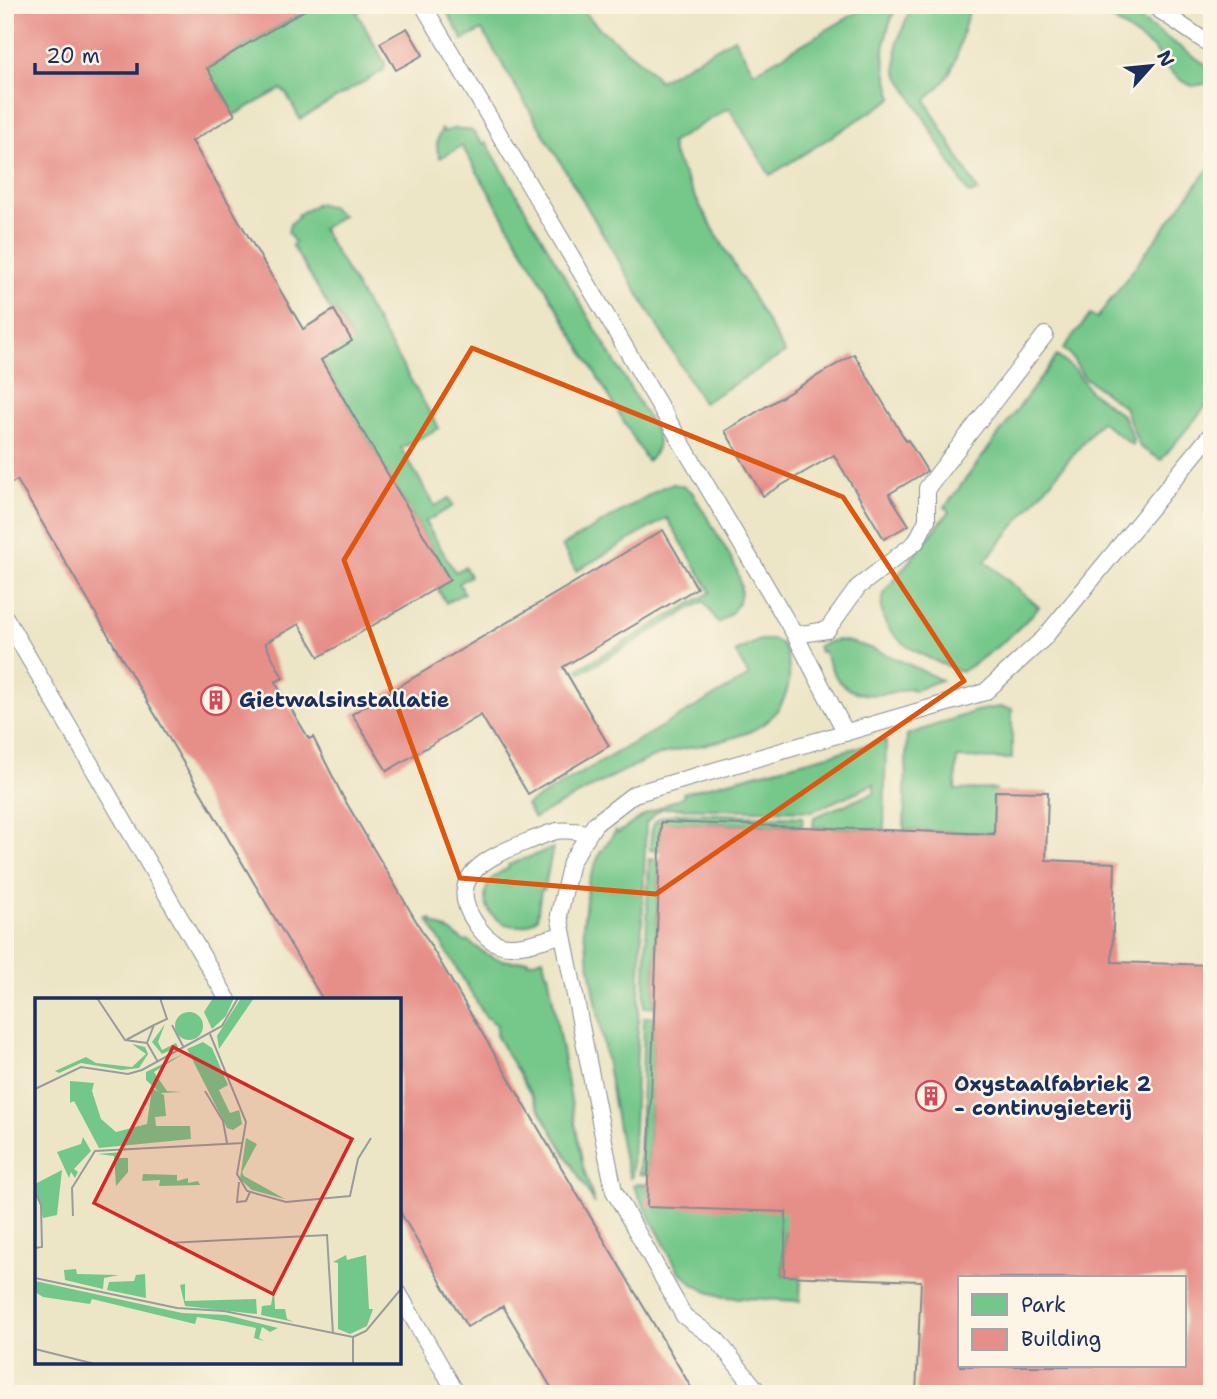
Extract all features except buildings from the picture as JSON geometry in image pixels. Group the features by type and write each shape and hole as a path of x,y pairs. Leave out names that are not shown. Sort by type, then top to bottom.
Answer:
{"lane":[{"path":"423,5 795,635 846,733"},
{"path":"1152,5 1212,46"},
{"path":"795,635 827,631 858,587 916,542 927,520 927,488 1045,335"},
{"path":"760,1394 717,1340 684,1316 614,1191 559,915 570,862 595,824 634,794 985,692 1044,638 1212,433"},
{"path":"5,617 227,998"},
{"path":"563,934 511,947 493,943 470,916 463,900 463,888 478,866 496,854 558,830 589,833"},
{"path":"401,1297 457,1394"}],"highlighted area":[{"path":"472,348 843,497 964,681 656,894 460,878 344,560"}],"green space":[{"path":"315,5 369,5 357,13 385,63 384,70 300,119 281,89 234,115 218,85 185,103 175,87"},
{"path":"443,5 578,5 599,28 647,67 659,81 734,38 754,72 870,5 897,5 884,51 886,73 893,98 770,175 729,108 671,143 673,154 699,204 785,353 703,403 482,30 463,40"},
{"path":"912,5 972,5 950,72 926,101 978,191 969,194 896,71 897,43"},
{"path":"1092,5 1119,5 1212,69 1211,83 1192,86 1182,81 1168,69 1154,49"},
{"path":"455,128 472,131 483,144 486,142 656,432 657,448 647,461 462,146 440,158 437,140 442,129 444,132"},
{"path":"1212,164 1212,399 1161,460 1140,447 1124,407 1084,377 1069,353 1063,349 1090,315 1097,318"},
{"path":"317,204 330,206 342,216 322,229 439,428 401,448 435,506 449,498 453,506 425,522 455,572 465,567 470,576 459,583 464,593 446,603 437,588 450,580 314,348 332,352 352,340 335,310 332,312 292,245 295,243 288,233 290,224 298,218 297,215"},
{"path":"1057,356 1076,371 1090,391 1123,416 1133,439 1132,445 1101,421 985,561 1039,607 1002,642 961,672 918,652 892,632 884,620 882,606 886,590 949,512 945,507"},
{"path":"673,484 692,492 733,562 738,573 741,594 737,604 730,614 718,623 704,601 581,673 578,669 711,592 667,518 576,571 562,546 663,487"},
{"path":"760,640 773,640 782,644 789,670 785,696 775,713 762,725 728,739 654,757 534,818 526,805 749,676 735,652"},
{"path":"835,640 874,650 941,680 913,691 911,688 863,694 854,691 838,680 823,651 820,652 818,646"},
{"path":"1000,707 1012,709 1012,759 957,758 955,790 996,789 994,833 904,830 907,735 976,711"},
{"path":"886,740 884,830 813,827 814,817 874,793 874,784 813,811 664,808 646,823 630,1178 622,1151 583,927 588,883 600,853 616,831 618,833 644,815 684,796 683,793"},
{"path":"682,813 803,817 802,826 661,822 660,850 650,850 656,822 665,816"},
{"path":"553,848 544,890 541,890 537,918 518,926 508,925 491,914 485,895 490,882 509,868 508,865"},
{"path":"649,859 659,860 654,1007 644,1007"},
{"path":"431,919 433,923 465,942 468,940 495,958 528,960 528,963 543,958 583,1167 595,1204 496,1035 497,1025 485,1016 428,920"},
{"path":"644,1017 654,1017 648,1175 639,1174"},
{"path":"633,1185 838,1213 785,1232 783,1276 801,1276 800,1301 724,1297 692,1283 678,1270"}],"place":[{"name":"Gietwalsinstallatie","path":"216,700"},
{"name":"Oxystaalfabriek 2 - continugieterij","path":"931,1096"}]}
